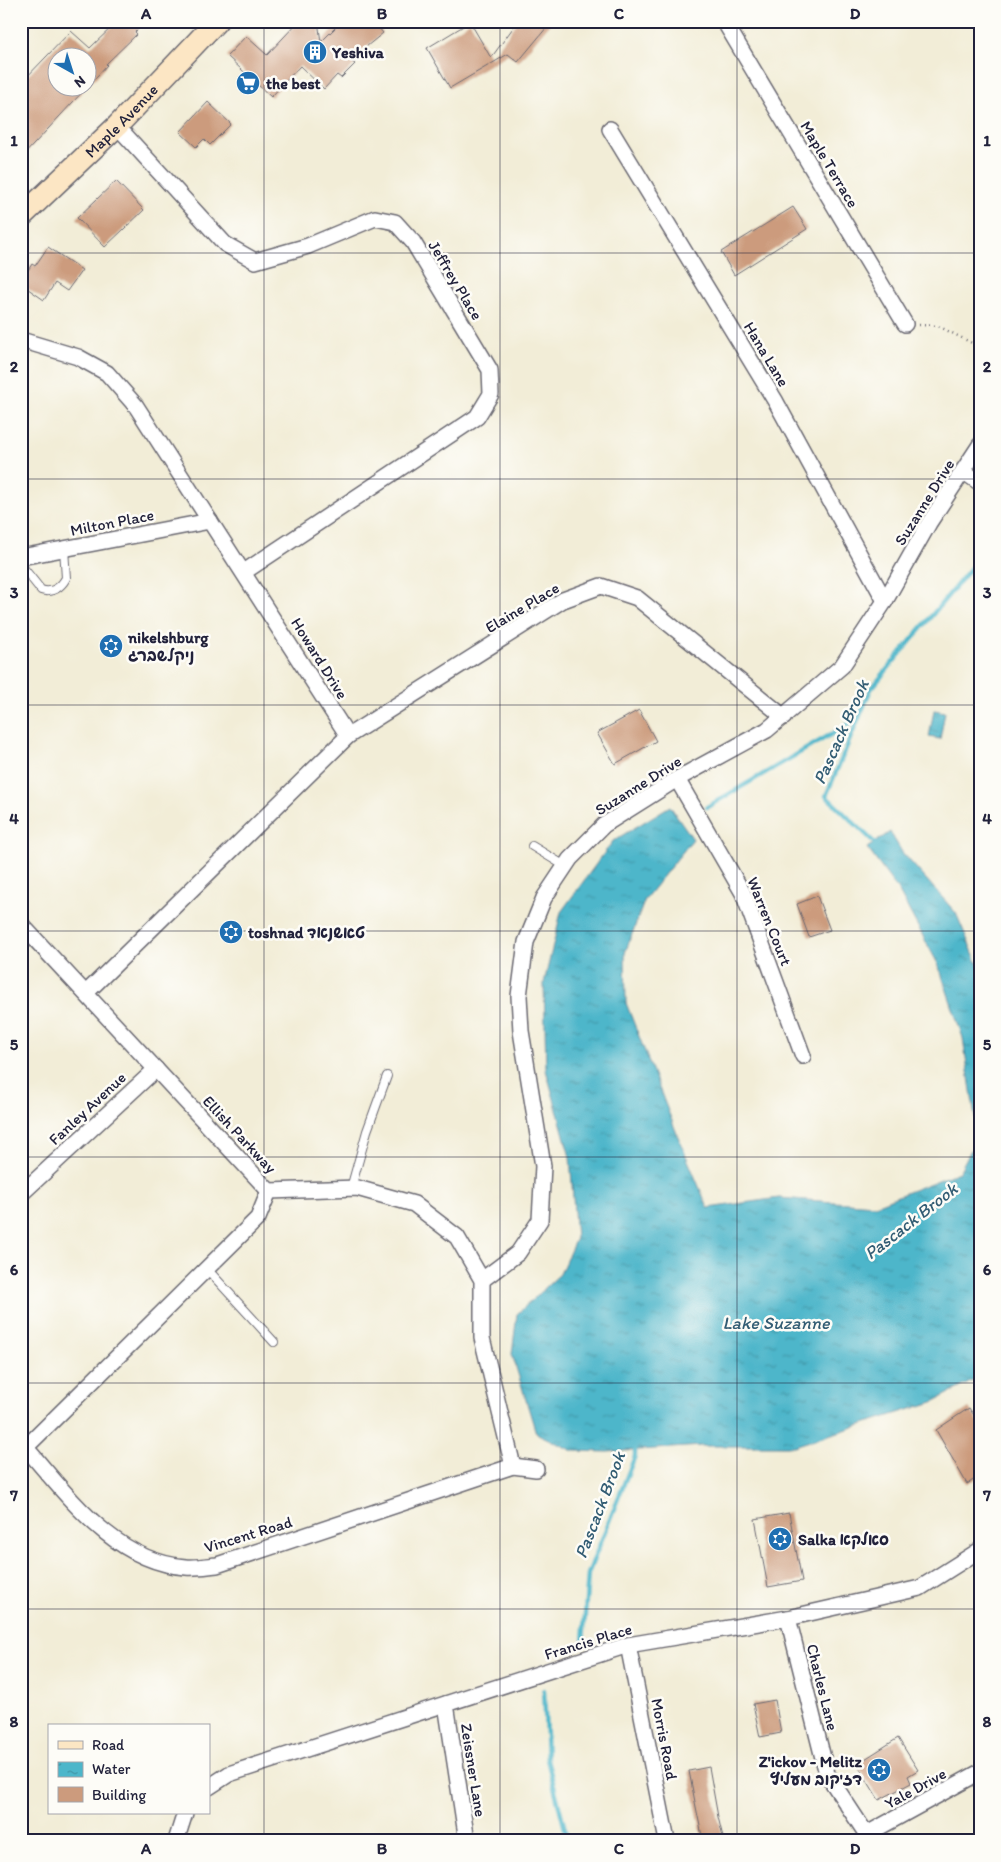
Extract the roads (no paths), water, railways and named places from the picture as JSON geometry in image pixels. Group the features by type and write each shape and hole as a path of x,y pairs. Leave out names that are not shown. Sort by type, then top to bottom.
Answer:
{"street":[{"name":"Maple Avenue","path":"21,217 117,126 217,21"},
{"name":"Maple Terrace","path":"724,21 905,324"},
{"name":"Jeffrey Place","path":"117,126 225,244 255,261 308,246 374,218 395,222 413,242 490,370 491,394 477,417 244,572"},
{"name":"Hana Lane","path":"610,128 776,402 886,601"},
{"name":"Howard Drive","path":"21,340 78,356 107,373 136,406 348,736"},
{"name":"Suzanne Drive","path":"482,1280 518,1254 540,1220 544,1166 521,1031 520,996 526,942 544,898 566,866 604,825 677,779 767,730 842,666 886,601 929,523 980,445"},
{"path":"963,471 980,483"},
{"name":"Milton Place","path":"21,557 210,521"},
{"name":"Elaine Place","path":"348,736 563,600 601,586 637,598 784,717"},
{"path":"86,993 348,736"},
{"name":"Warren Court","path":"677,779 743,893 803,1056"},
{"name":"Ellish Parkway","path":"21,924 269,1192 258,1218 24,1450"},
{"name":"Fanley Avenue","path":"21,1194 156,1069"},
{"path":"269,1192 351,1188 414,1204 456,1237 482,1280 482,1338 513,1466"},
{"name":"Vincent Road","path":"24,1450 78,1508 109,1534 137,1554 186,1568 217,1565 513,1466 536,1469"},
{"name":"Francis Place","path":"210,1786 229,1774 628,1645 788,1618 920,1588 980,1550"},
{"name":"Charles Lane","path":"788,1618 827,1774 869,1838"},
{"name":"Morris Road","path":"628,1645 667,1841"},
{"name":"Zeissner Lane","path":"446,1704 467,1841"},
{"name":"Yale Drive","path":"869,1838 980,1772"},
{"path":"176,1841 185,1814"}],"lane":[{"path":"21,565 42,590 52,591 63,584 66,578 64,549"},
{"path":"532,846 566,866"},
{"path":"351,1188 367,1132 387,1076"},
{"path":"207,1269 274,1342"}],"water":[{"path":"934,710 945,712 940,739 929,737"},
{"name":"Lake Suzanne","path":"670,806 693,839 645,899 625,953 626,1003 708,1208 779,1198 875,1205 959,1172 978,1137 963,1038 938,964 898,890 867,848 890,832 902,852 956,913 980,969 980,1377 933,1402 794,1446 702,1446 607,1452 573,1451 536,1433 512,1354 517,1314 560,1274 576,1238 570,1157 546,1070 544,983 561,912 613,841"}],"waterway":[{"name":"Pascack Brook","path":"878,846 826,796 871,689 980,557"},
{"path":"707,807 859,718"},
{"name":"Pascack Brook","path":"583,1642 588,1574 635,1456 635,1446"},
{"name":"Pascack Brook","path":"544,1690 547,1759 568,1841"}],"place":[{"name":"Yeshiva","path":"315,52"},
{"name":"the best","path":"248,83"},
{"name":"nikelshburg ניקלשברג","path":"111,646"},
{"name":"toshnad טאשנאד","path":"231,932"},
{"name":"Salka סאלקא","path":"780,1539"},
{"name":"Z'ickov - Melitz דז'קוב מעליץ","path":"879,1770"}]}
